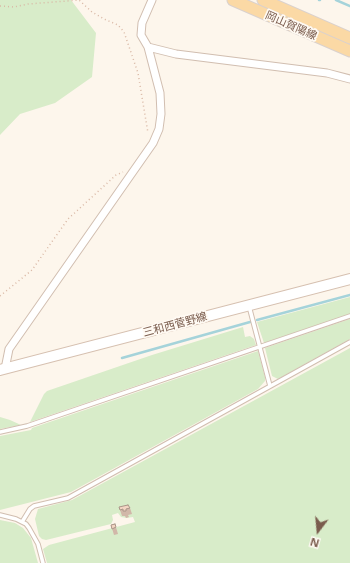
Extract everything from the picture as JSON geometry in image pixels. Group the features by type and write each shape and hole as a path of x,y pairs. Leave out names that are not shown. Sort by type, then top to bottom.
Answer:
{"main road":[{"name":"岡山賀陽線","path":"233,0 350,51"},
{"name":"岡山賀陽線","path":"263,0 350,38"},
{"name":"三和西菅野線","path":"2,370 350,279"}],"street":[{"path":"2,370 9,349 134,172 153,143 159,129 160,93 148,47 141,36 142,23 152,0"},
{"path":"148,47 176,54 327,73 350,79"}],"lane":[{"path":"249,305 270,386"},
{"path":"0,432 27,426 350,316"},
{"path":"22,522 30,509 34,506 68,498 350,342"},
{"path":"0,515 10,517 26,524 34,535 38,544 43,563"}],"path":[{"path":"0,6 14,7 28,4 79,0 98,16 118,25 124,32 138,73 146,124 150,139 153,143"},
{"path":"0,296 32,270 68,219 116,175 124,171 134,172"}],"green space":[{"path":"0,0 71,0 96,33 92,77 55,103 20,114 0,135"},
{"path":"350,297 350,314 264,343 257,322"},
{"path":"350,319 350,339 278,379 272,376 265,348"},
{"path":"243,327 245,337 250,336 254,339 256,345 30,422 47,391 152,355"},
{"path":"350,348 350,563 47,563 43,549 49,545 135,522 133,517 121,517 118,513 112,515 113,520 111,524 46,540 39,536 35,519 38,509 72,500"},
{"path":"258,351 265,381 258,389 71,492 0,510 0,436 31,430 32,428"},
{"path":"0,417 10,420 21,425 0,429"},
{"path":"0,520 15,523 23,528 31,538 38,563 0,563"}],"building":[{"path":"128,505 130,508 126,509 126,511 123,511 123,509 120,510 119,507"},
{"path":"115,524 116,527 112,529 111,525"}],"waterway":[{"path":"336,0 350,6"},
{"path":"257,320 350,295"},
{"path":"122,358 250,322"}]}
